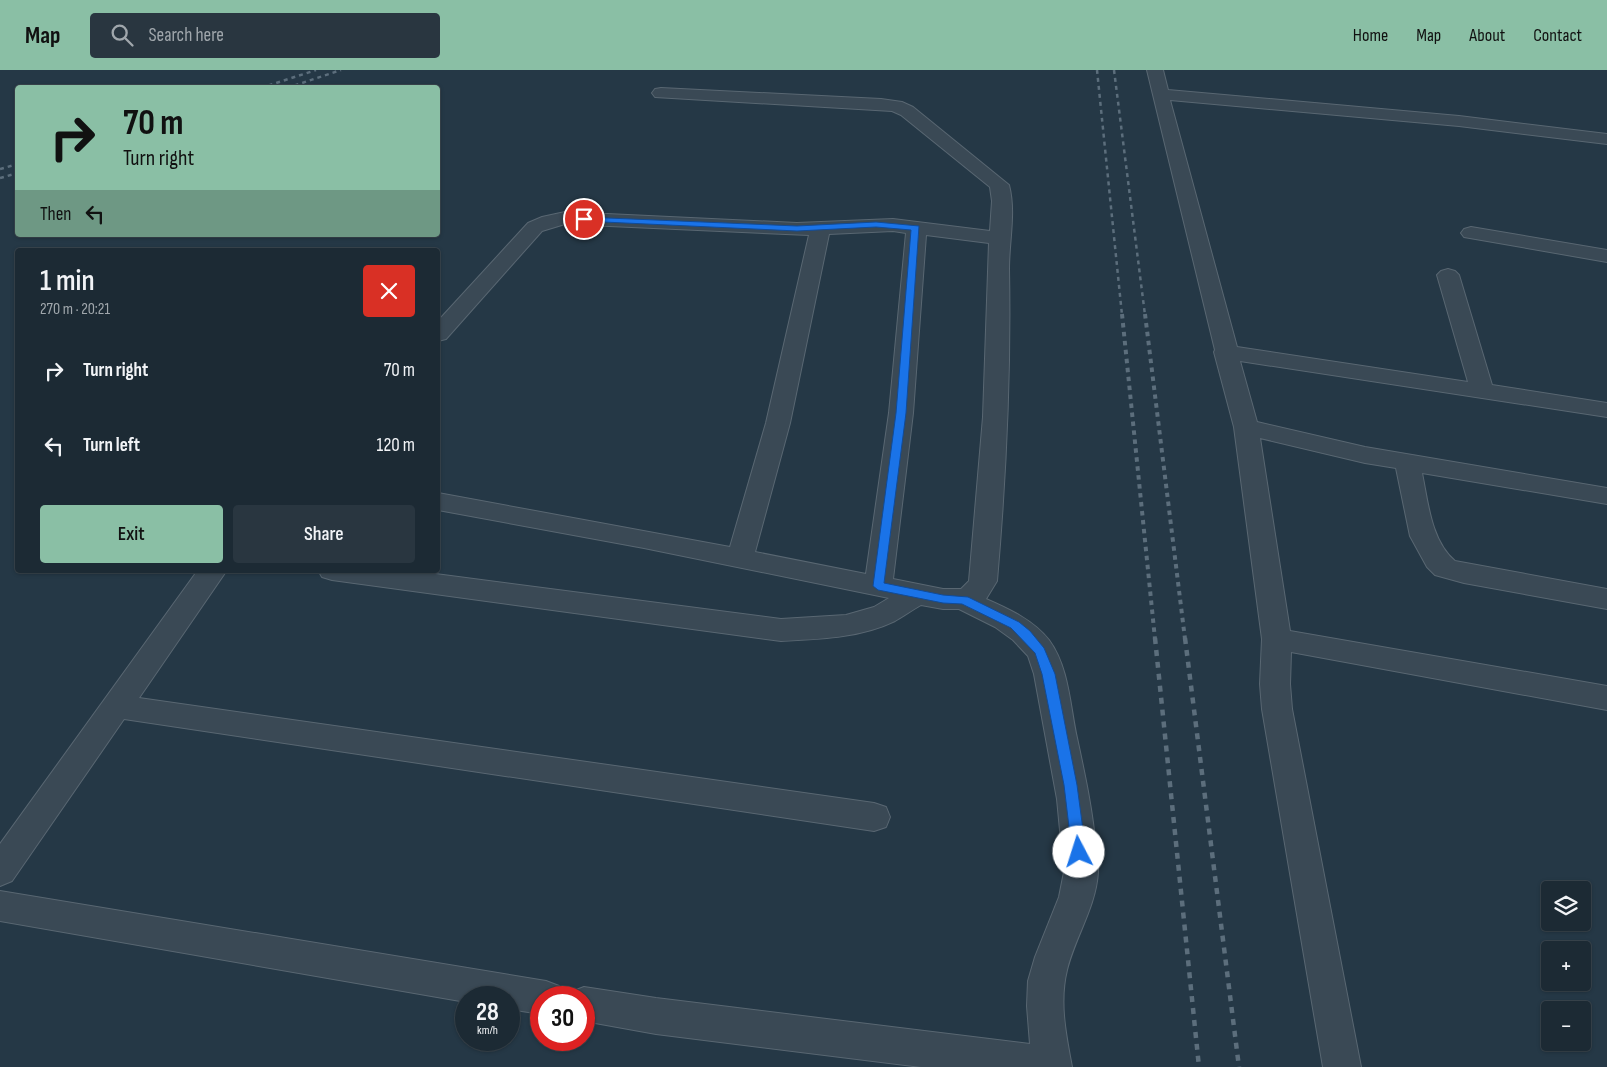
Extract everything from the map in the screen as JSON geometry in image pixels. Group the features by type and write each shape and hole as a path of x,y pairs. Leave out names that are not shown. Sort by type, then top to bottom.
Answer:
{"street":[{"path":"1342,1067 1277,709 1275,684 1277,639 1246,427 1225,352 1157,82 1607,139"},
{"path":"661,93 896,106 908,111 998,185 1002,194 999,238 1000,334 992,494 983,581 977,593 964,600"},
{"path":"440,332 535,226 565,218 820,229 876,224 999,238"},
{"path":"878,586 901,413 916,228"},
{"path":"740,558 778,423 820,229"},
{"path":"1471,233 1607,256"},
{"path":"1448,275 1482,390"},
{"path":"1225,352 1607,410"},
{"path":"1246,427 1365,455 1607,496"},
{"path":"1407,462 1425,540 1431,555 1445,568 1607,599"},
{"path":"440,502 635,537 943,599 964,600 1015,625 1026,634 1040,651 1048,674 1078,832 1081,872 1074,902 1048,971 1046,996 1047,1034 1053,1066 656,1016 595,1006"},
{"path":"0,871 211,573"},
{"path":"354,573 781,630 837,628 857,623 884,614 917,594"},
{"path":"1277,639 1607,698"},
{"path":"116,706 874,817"},
{"path":"0,906 530,995"}],"railway":[{"path":"270,85 316,70"},
{"path":"296,85 341,70"},
{"path":"1097,70 1122,315"},
{"path":"1114,70 1145,315"},
{"path":"0,169 15,165"},
{"path":"0,178 15,174"},
{"path":"1122,314 1155,639"},
{"path":"1145,314 1185,639"},
{"path":"1155,638 1199,1067"},
{"path":"1185,638 1239,1067"}],"route":[{"path":"584,219 797,229 876,224 916,228 901,413 878,586 943,599 964,600 1015,625 1026,634 1040,651 1048,674 1070,785 1078,832 1079,852"}]}
